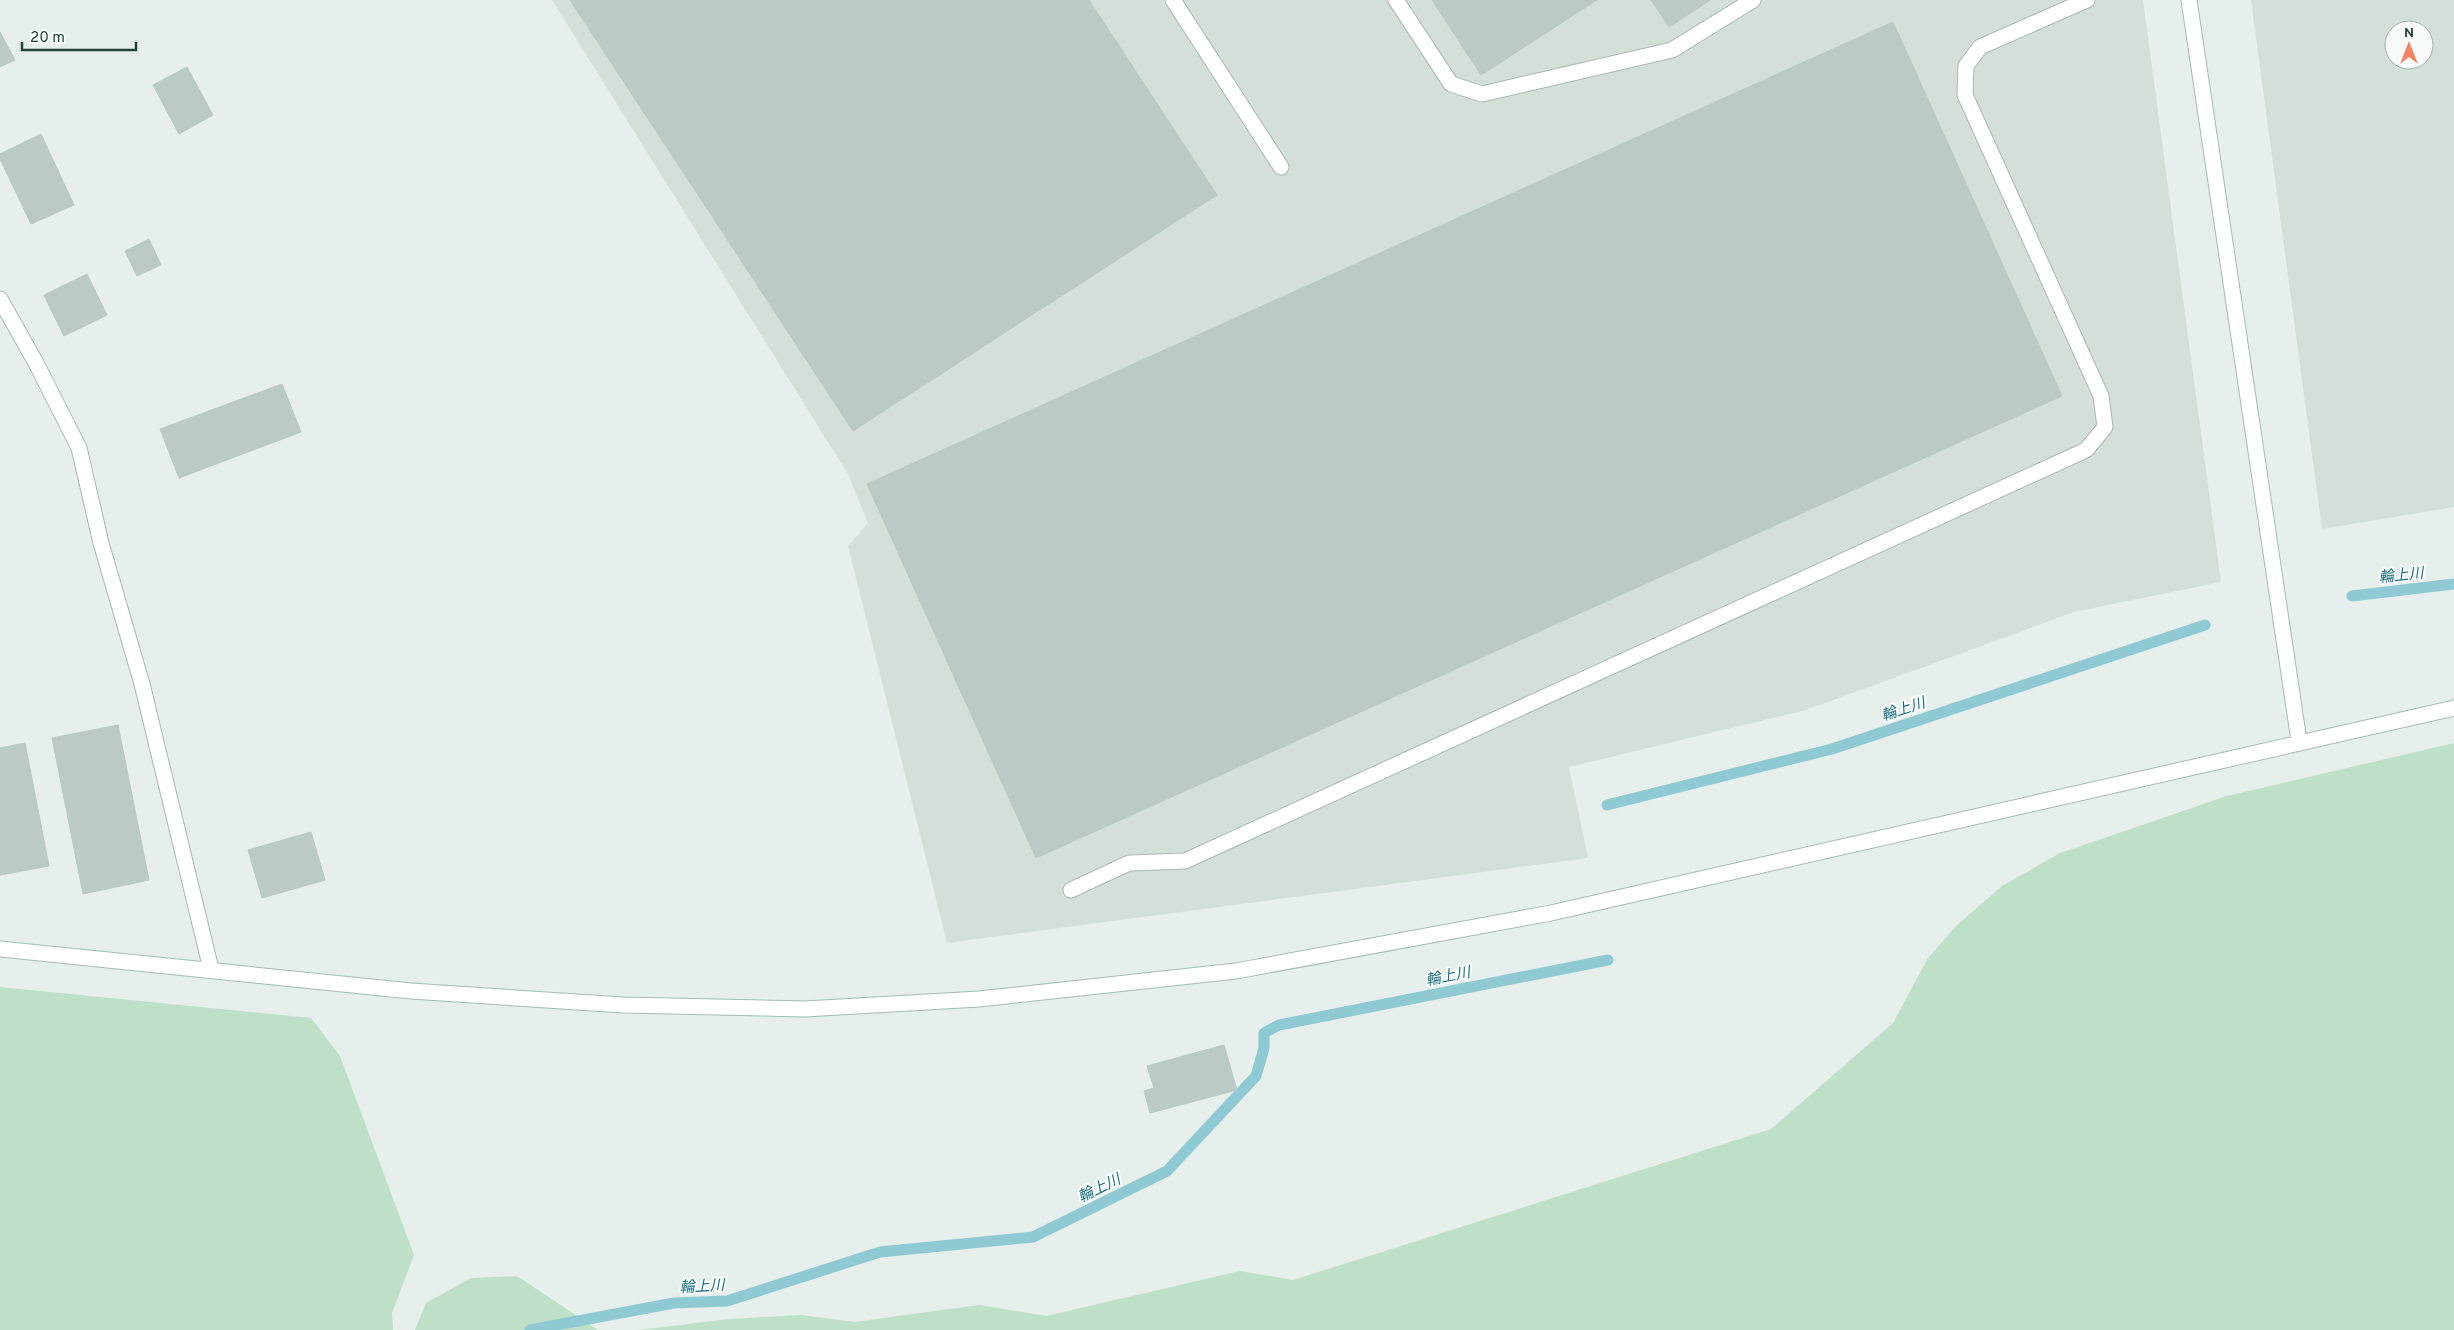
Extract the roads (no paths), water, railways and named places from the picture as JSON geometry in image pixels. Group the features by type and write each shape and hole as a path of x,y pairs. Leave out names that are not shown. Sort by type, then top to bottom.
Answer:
{"street":[{"path":"1173,0 1281,167"},
{"path":"1396,0 1451,84 1482,94 1672,50 1753,0"},
{"path":"1071,890 1129,863 1185,862 2086,450 2105,427 2101,396 1965,94 1966,66 1980,47 2087,0"},
{"path":"2189,0 2299,741"},
{"path":"0,299 79,448 100,543 142,684 211,969"},
{"path":"0,949 211,969 411,991 623,1005 805,1009 979,999 1236,971 1550,913 2299,741 2454,708"}],"waterway":[{"name":"輪上川","path":"2352,596 2454,584"},
{"name":"輪上川","path":"1607,805 1832,749 2205,625"},
{"name":"輪上川","path":"530,1330 674,1303 727,1301 880,1252 1033,1237 1167,1171 1256,1076 1264,1048 1264,1033 1279,1025 1608,960"}]}
